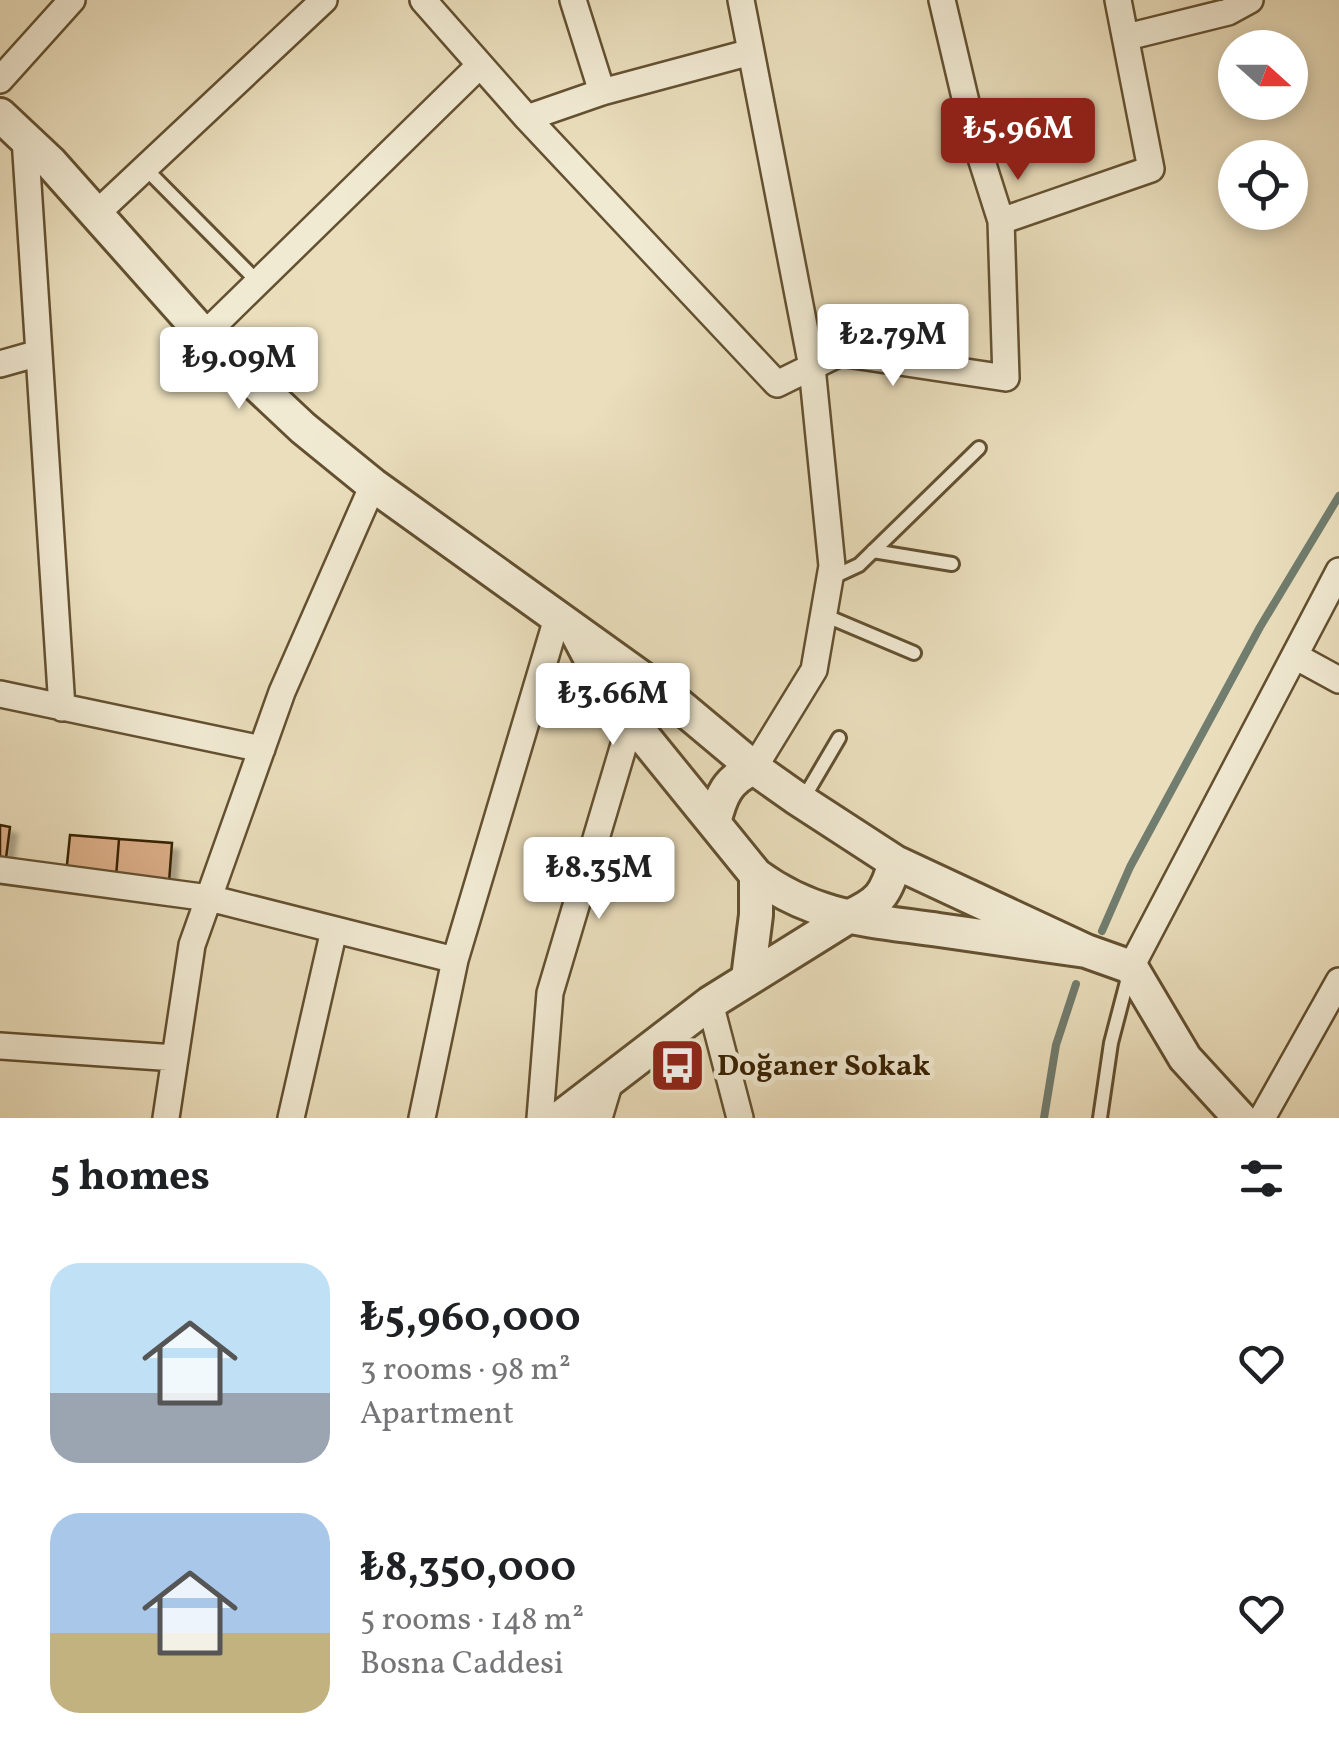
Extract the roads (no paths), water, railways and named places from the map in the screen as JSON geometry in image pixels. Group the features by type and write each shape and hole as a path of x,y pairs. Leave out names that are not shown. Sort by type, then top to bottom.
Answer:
{"street":[{"path":"0,80 72,0"},
{"path":"96,214 324,0"},
{"path":"422,0 776,384 840,353 1006,378 1001,220 974,136 942,0"},
{"path":"573,0 602,92"},
{"path":"714,823 726,789 738,775 754,768 814,670 832,566 812,367 741,0"},
{"path":"1001,220 1151,169 1118,0"},
{"path":"1127,37 1235,4"},
{"path":"527,118 602,92 751,52"},
{"path":"204,335 480,65"},
{"path":"0,115 50,162 204,335 302,428 373,486 674,701 754,768 896,862 1086,951 1131,967 1186,1058 1240,1118"},
{"path":"25,138 62,708"},
{"path":"0,364 38,352"},
{"path":"166,1118 192,945 282,692 373,486"},
{"path":"1131,967 1339,571"},
{"path":"567,623 631,721 756,875 780,893 806,906 848,917 1086,951"},
{"path":"422,1118 455,960 567,623"},
{"path":"1294,656 1339,680"},
{"path":"0,694 262,749"},
{"path":"540,1118 550,992 631,721"},
{"path":"560,1118 710,1003 868,908 882,897 896,862"},
{"path":"0,870 208,898 455,960"},
{"path":"748,978 756,915 756,875"},
{"path":"291,1118 334,930"},
{"path":"1262,1118 1339,981"},
{"path":"710,1003 740,1118"},
{"path":"0,1046 175,1058"},
{"path":"600,1118 611,1078"}],"lane":[{"path":"145,168 258,282"},
{"path":"830,578 859,565 979,448"},
{"path":"873,551 952,564"},
{"path":"824,615 914,653"},
{"path":"802,802 838,738"},
{"path":"1100,1118 1111,1043 1131,967"}],"waterway":[{"path":"1102,931 1130,867 1260,627 1339,496"},
{"path":"1044,1118 1056,1045 1076,984"}],"place":[{"name":"Doğaner Sokak","path":"678,1065"}]}
